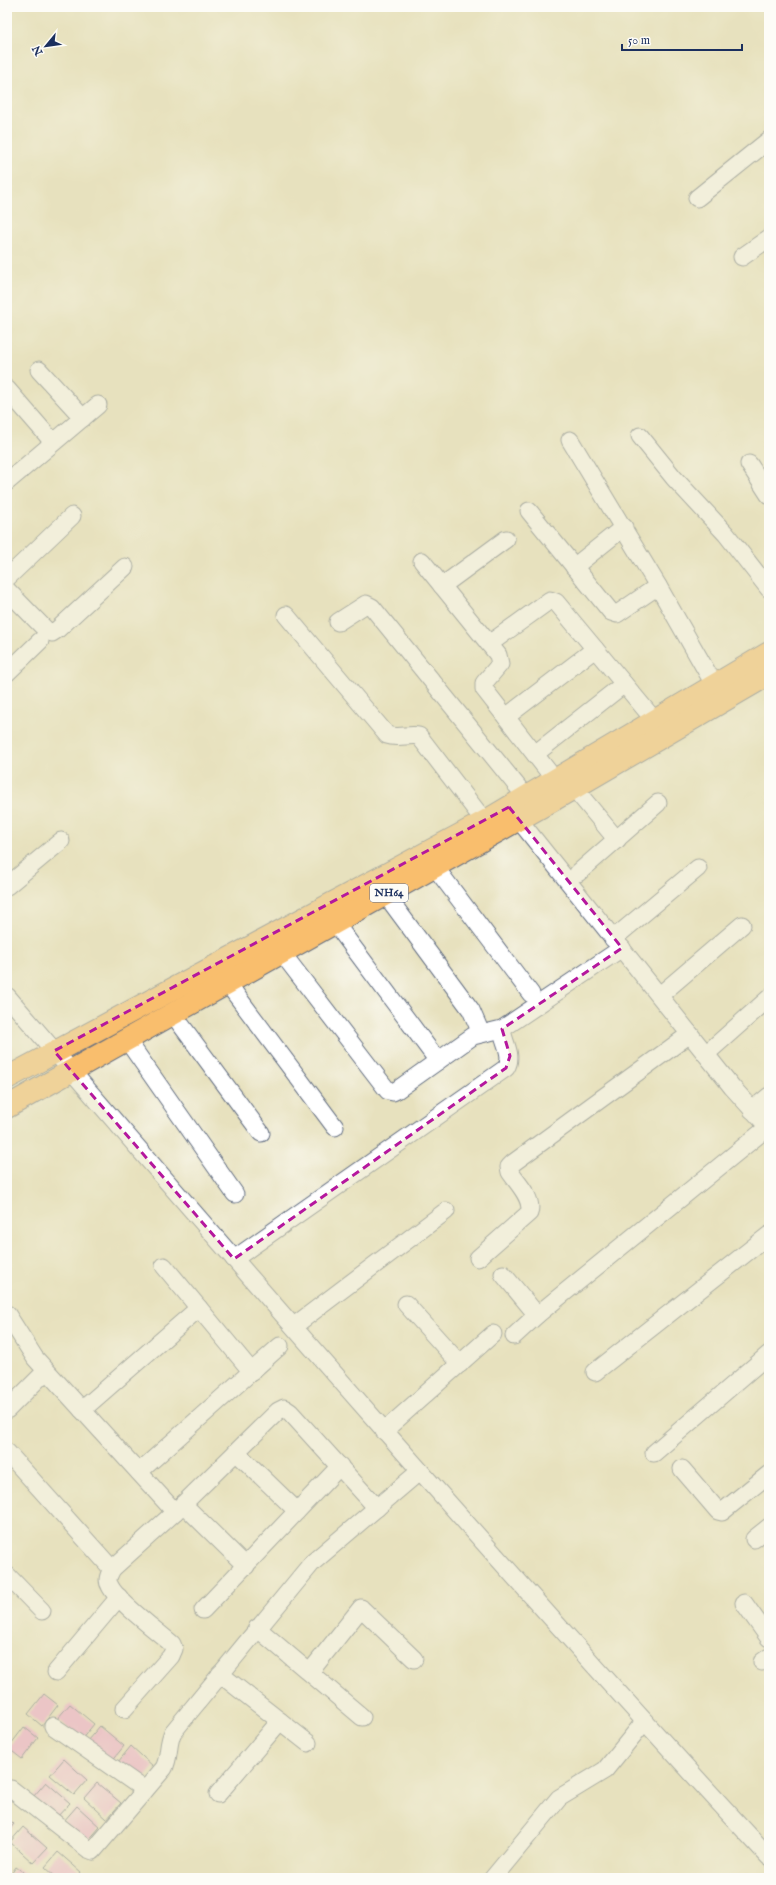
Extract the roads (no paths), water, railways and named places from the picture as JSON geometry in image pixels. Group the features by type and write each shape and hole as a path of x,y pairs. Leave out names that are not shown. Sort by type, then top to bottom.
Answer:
{"highway":[{"name":"NH64","path":"565,784 655,721 769,652"},
{"name":"NH64","path":"7,1107 435,867 517,808 565,784 769,674"},
{"name":"NH64","path":"7,1078 54,1051 490,827"}],"street":[{"path":"697,198 769,140"},
{"path":"742,257 769,238"},
{"path":"39,370 83,418"},
{"path":"7,389 53,442"},
{"path":"7,481 98,405"},
{"path":"640,436 674,478 726,534 769,589"},
{"path":"570,440 624,527 715,686"},
{"path":"748,464 769,495"},
{"path":"529,511 611,612 617,614 658,586"},
{"path":"7,578 72,516"},
{"path":"574,567 624,527"},
{"path":"442,586 506,539"},
{"path":"422,561 498,655 500,664 484,683 484,689 535,754 617,840"},
{"path":"7,590 46,630 52,633 125,567"},
{"path":"489,644 550,600 556,602 655,721"},
{"path":"338,622 366,604 372,606 517,808 617,943 752,1110 769,1128 537,1315 514,1336"},
{"path":"286,615 387,735 394,738 412,734 419,736 490,827"},
{"path":"8,668 40,641"},
{"path":"506,717 595,650"},
{"path":"535,754 624,684"},
{"path":"578,874 658,803"},
{"path":"7,886 61,841"},
{"path":"435,867 531,994"},
{"path":"282,953 388,1091 393,1092 473,1036 502,1029 617,943 698,868"},
{"path":"386,895 471,1010 481,1033"},
{"path":"335,923 438,1061"},
{"path":"660,995 742,925"},
{"path":"228,984 335,1127"},
{"path":"7,996 71,1072 384,1431 644,1722 769,1857"},
{"path":"706,1054 769,998"},
{"path":"173,1014 261,1133"},
{"path":"234,1259 506,1068 510,1062 510,1056 502,1029"},
{"path":"478,1258 529,1213 531,1207 528,1200 510,1172 509,1167 690,1034"},
{"path":"127,1040 235,1194"},
{"path":"752,1110 769,1096"},
{"path":"294,1326 446,1211"},
{"path":"596,1372 769,1235"},
{"path":"164,1266 252,1372"},
{"path":"503,1274 537,1315"},
{"path":"406,1304 460,1364"},
{"path":"82,1410 199,1308"},
{"path":"7,1314 35,1358 139,1472 246,1566"},
{"path":"384,1431 493,1334"},
{"path":"139,1472 280,1346"},
{"path":"654,1453 769,1354"},
{"path":"7,1410 46,1371"},
{"path":"124,1709 171,1656 174,1649 172,1644 119,1598 110,1586 108,1577 112,1569 179,1508 278,1411 284,1408 290,1412 377,1508"},
{"path":"7,1452 112,1569"},
{"path":"236,1452 297,1512"},
{"path":"203,1610 340,1466"},
{"path":"682,1469 718,1511 722,1512 769,1474"},
{"path":"11,1789 92,1851 145,1790 167,1762 170,1737 173,1732 312,1563 420,1471"},
{"path":"754,1539 769,1527"},
{"path":"7,1575 42,1611"},
{"path":"56,1672 119,1598"},
{"path":"744,1603 769,1638"},
{"path":"310,1672 361,1608 414,1659"},
{"path":"257,1628 362,1717"},
{"path":"220,1674 308,1743"},
{"path":"218,1794 280,1721"},
{"path":"493,1878 559,1798 605,1770 644,1722"},
{"path":"53,1726 145,1790"}]}
